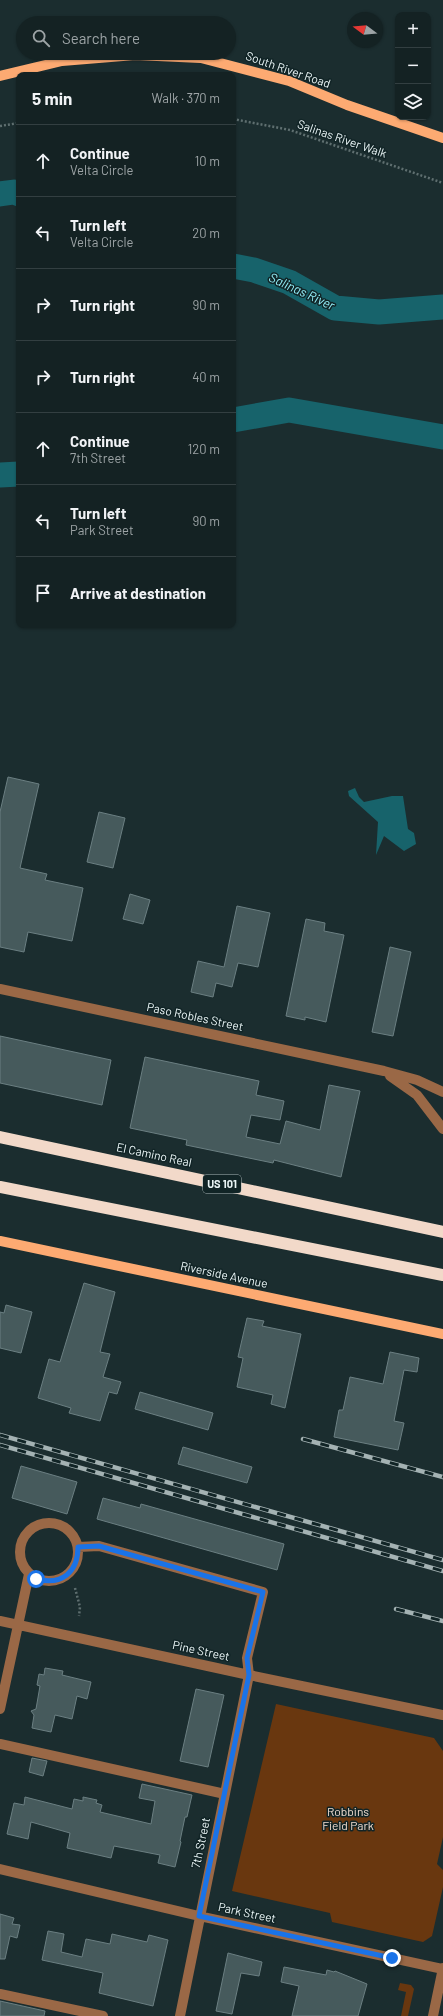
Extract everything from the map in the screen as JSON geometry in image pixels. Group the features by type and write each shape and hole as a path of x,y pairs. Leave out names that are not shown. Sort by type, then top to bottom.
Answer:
{"highway":[{"name":"El Camino Real","path":"0,1137 443,1232"},
{"path":"0,1187 443,1275"}],"main road":[{"name":"South River Road","path":"17,72 62,61 74,60"},
{"name":"South River Road","path":"208,60 289,82 347,105 443,138"},
{"name":"South River Road","path":"0,76 16,72"},
{"name":"Riverside Avenue","path":"0,1241 443,1334"}],"street":[{"name":"Paso Robles Street","path":"0,989 384,1072 417,1080 443,1092"},
{"name":"Paso Robles Street","path":"384,1072 417,1095 443,1129"},
{"path":"44,1523 59,1524 68,1529 74,1537 78,1547 75,1565 70,1572 63,1578 45,1582 29,1574 22,1566 19,1556 23,1537 30,1529 44,1523"},
{"name":"7th Street","path":"78,1547 99,1546 263,1592 247,1658 249,1675 199,1916 180,2016"},
{"path":"0,1710 29,1574"},
{"name":"Pine Street","path":"0,1621 443,1715"},
{"path":"0,1744 225,1794"},
{"name":"Park Street","path":"0,1870 199,1916 443,1968"},
{"path":"433,2016 443,1968"},
{"path":"0,1994 103,2016"}],"path":[{"name":"Salinas River Walk","path":"236,120 290,130 443,183"},
{"path":"0,126 16,123"},
{"path":"75,1588 80,1607 79,1616"}],"green space":[{"name":"Robbins Field Park","path":"276,1704 434,1738 443,1751 443,1837 437,1864 443,1870 443,1887 432,1936 423,1942 332,1922 330,1913 232,1891"},
{"path":"400,1983 411,1985 414,1989 408,2016 401,2016 406,1992 398,1990"}],"water":[{"path":"355,788 359,797 364,802 392,796 403,796 408,829 414,833 416,844 404,851 384,836 376,855 378,822 349,796 348,791"}],"building":[{"path":"8,777 39,784 20,868 47,874 45,880 83,888 72,941 28,932 24,952 0,947 0,812"},
{"path":"99,812 125,818 113,868 87,862"},
{"path":"130,894 150,900 143,924 123,919"},
{"path":"237,906 270,913 258,967 238,963 232,987 216,983 213,997 191,992 198,961 224,967"},
{"path":"306,919 325,923 324,931 344,935 326,1022 305,1017 305,1020 286,1016"},
{"path":"390,947 411,952 393,1036 372,1032"},
{"path":"0,1036 111,1060 102,1105 0,1083"},
{"path":"145,1057 259,1081 256,1095 284,1101 280,1120 251,1115 246,1137 280,1144 286,1121 320,1130 329,1085 360,1091 341,1177 274,1160 273,1163 186,1145 187,1140 130,1128"},
{"path":"84,1283 115,1292 100,1352 110,1354 103,1377 121,1382 117,1394 109,1392 100,1421 69,1413 71,1408 38,1398 49,1359 60,1362"},
{"path":"6,1305 32,1312 21,1353 0,1348 0,1312 4,1313"},
{"path":"247,1318 264,1321 262,1326 301,1334 285,1408 271,1404 273,1395 237,1387 243,1358 238,1357"},
{"path":"390,1352 419,1358 417,1372 404,1370 394,1421 404,1423 398,1450 334,1437 339,1410 343,1410 350,1377 383,1384"},
{"path":"140,1392 213,1413 208,1430 135,1409"},
{"path":"183,1447 252,1467 247,1483 178,1464"},
{"path":"21,1466 77,1482 67,1514 12,1498"},
{"path":"103,1498 140,1508 141,1504 284,1544 277,1570 97,1519"},
{"path":"45,1668 63,1671 62,1675 91,1682 87,1699 77,1696 72,1719 55,1715 51,1732 32,1728 34,1715 31,1711 36,1709 40,1686 37,1685 39,1674 44,1675"},
{"path":"196,1689 224,1695 208,1767 180,1761"},
{"path":"32,1758 47,1761 43,1776 29,1772"},
{"path":"142,1784 192,1795 187,1817 185,1817 175,1867 158,1863 160,1855 114,1846 111,1858 67,1848 70,1833 31,1822 28,1839 7,1834 14,1803 24,1805 25,1797 72,1809 74,1799 83,1801 83,1797 97,1800 96,1803 102,1805 100,1812 151,1824 155,1801 139,1798"},
{"path":"0,1914 14,1918 12,1924 20,1925 17,1938 10,1936 5,1959 0,1959"},
{"path":"48,1931 64,1934 61,1952 82,1957 86,1939 110,1944 112,1934 147,1942 149,1935 168,1940 153,2006 99,1993 103,1973 42,1960"},
{"path":"228,1953 262,1962 259,1976 241,1973 232,2014 216,2011"},
{"path":"284,1967 326,1975 327,1970 335,1971 367,1984 358,2016 292,2016 299,1986 281,1982"},
{"path":"0,2001 45,2011 44,2016 0,2016"}],"waterway":[{"name":"Salinas River","path":"0,194 16,193"},
{"name":"Salinas River","path":"236,267 254,270 289,282 335,308 379,312 443,307"},
{"name":"Salinas River","path":"236,419 289,410 443,437"},
{"name":"Salinas River","path":"0,475 16,474"}],"railway":[{"path":"0,1435 443,1560"},
{"path":"303,1439 443,1477"},
{"path":"0,1445 443,1571"},
{"path":"396,1609 443,1621"}],"route":[{"path":"36,1579 45,1582 63,1578 75,1565 78,1556 78,1547 99,1546 263,1592 247,1658 249,1675 199,1916 392,1958"}]}
